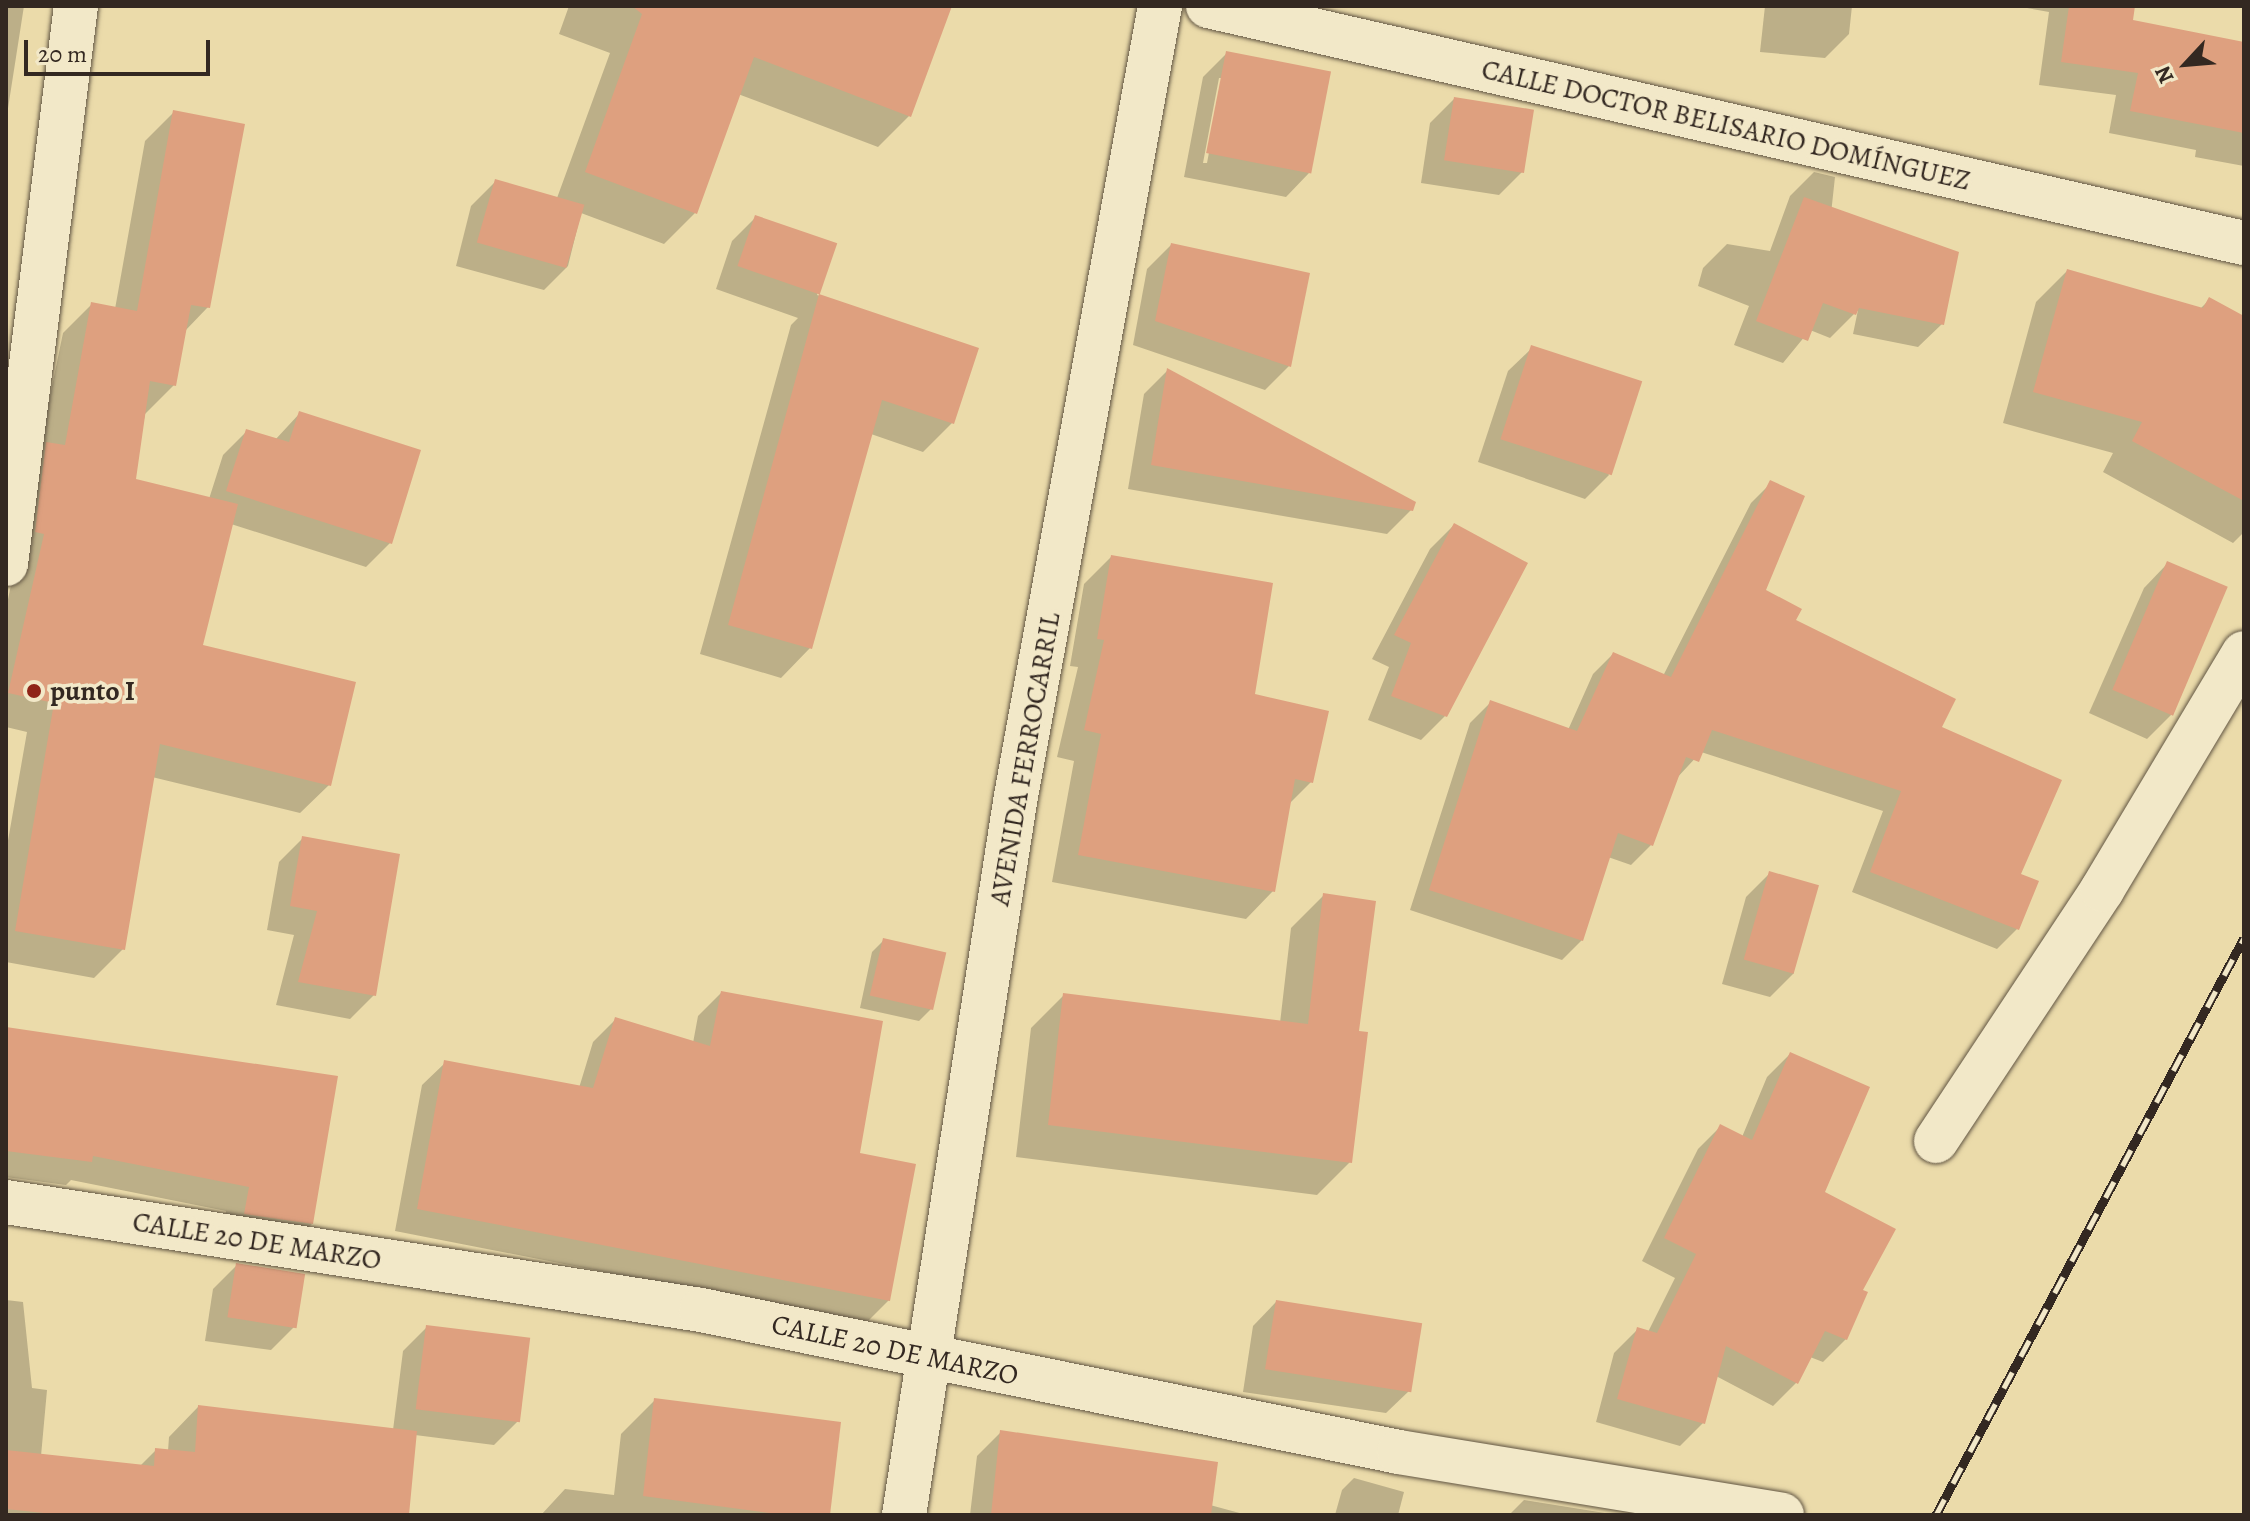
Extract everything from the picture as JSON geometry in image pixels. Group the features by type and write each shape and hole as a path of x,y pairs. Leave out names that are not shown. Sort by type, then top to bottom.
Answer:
{"street":[{"path":"6,564 76,6"},
{"name":"AVENIDA FERROCARRIL","path":"904,1515 1016,796 1160,6"},
{"name":"CALLE DOCTOR BELISARIO DOMÍNGUEZ","path":"1208,6 2244,243"},
{"path":"1936,1141 2102,890 2244,653"},
{"name":"CALLE 20 DE MARZO","path":"6,1202 701,1310 1399,1452 1782,1515"}],"building":[{"path":"632,6 952,6 911,117 754,57 697,214 585,172 642,14"},
{"path":"2069,6 2135,6 2133,20 2244,42 2244,133 2130,111 2138,73 2061,62"},
{"path":"1226,51 1331,71 1311,174 1206,153"},
{"path":"1454,97 1534,110 1524,173 1444,160"},
{"path":"173,110 245,124 210,308 191,305 176,386 150,381 136,479 238,504 203,645 356,682 331,786 160,744 125,950 15,931 54,703 8,693 44,534 35,532 46,442 65,445 91,302 137,311"},
{"path":"495,179 584,205 566,268 477,242"},
{"path":"1804,197 1959,252 1944,325 1859,308 1856,315 1823,303 1808,341 1756,321"},
{"path":"755,215 837,243 820,294 737,266"},
{"path":"1171,243 1310,273 1291,367 1155,321"},
{"path":"2067,269 2203,308 2209,297 2244,316 2244,501 2132,441 2142,422 2033,392"},
{"path":"819,294 979,348 954,424 882,400 812,649 728,625"},
{"path":"1531,345 1642,381 1612,475 1500,439"},
{"path":"1167,368 1416,502 1413,511 1151,465"},
{"path":"299,411 421,450 392,544 226,491 246,429 289,442"},
{"path":"1770,480 1805,496 1766,590 1802,609 1796,620 1956,699 1942,727 2062,780 2021,874 2039,881 2019,930 1870,872 1901,791 1712,730 1699,762 1686,757 1653,846 1618,833 1583,941 1429,890 1490,700 1577,731 1613,652 1671,677"},
{"path":"1454,523 1528,563 1447,717 1391,696 1411,643 1394,635"},
{"path":"1111,555 1273,583 1255,694 1329,711 1313,783 1295,779 1275,892 1078,855 1101,734 1084,730 1104,640 1097,639"},
{"path":"2167,561 2228,587 2173,716 2112,690"},
{"path":"302,836 400,854 376,996 298,982 317,911 290,906"},
{"path":"1769,871 1819,885 1794,974 1744,959"},
{"path":"1323,893 1376,901 1359,1031 1368,1032 1352,1163 1048,1125 1063,993 1308,1024"},
{"path":"883,938 946,953 933,1010 870,995"},
{"path":"721,991 883,1021 860,1153 916,1164 890,1301 417,1209 444,1060 593,1088 615,1017 710,1046"},
{"path":"6,1027 338,1076 313,1224 244,1214 249,1187 93,1156 92,1162 6,1151"},
{"path":"1790,1052 1870,1087 1825,1192 1896,1229 1863,1290 1868,1292 1847,1340 1825,1331 1798,1384 1726,1346 1705,1424 1617,1399 1637,1327 1657,1333 1696,1254 1664,1238 1720,1124 1752,1140"},
{"path":"236,1263 305,1274 297,1328 227,1317"},
{"path":"1276,1300 1422,1323 1411,1392 1265,1369"},
{"path":"426,1325 530,1338 520,1422 416,1409"},
{"path":"654,1398 841,1422 830,1515 785,1515 643,1496"},
{"path":"198,1405 417,1431 409,1515 63,1515 6,1509 6,1450 154,1466 155,1448 195,1452"},
{"path":"1000,1430 1218,1462 1211,1515 991,1515"}],"railway":[{"path":"1936,1515 2244,938"}],"place":[{"name":"punto I","path":"34,691"}]}
